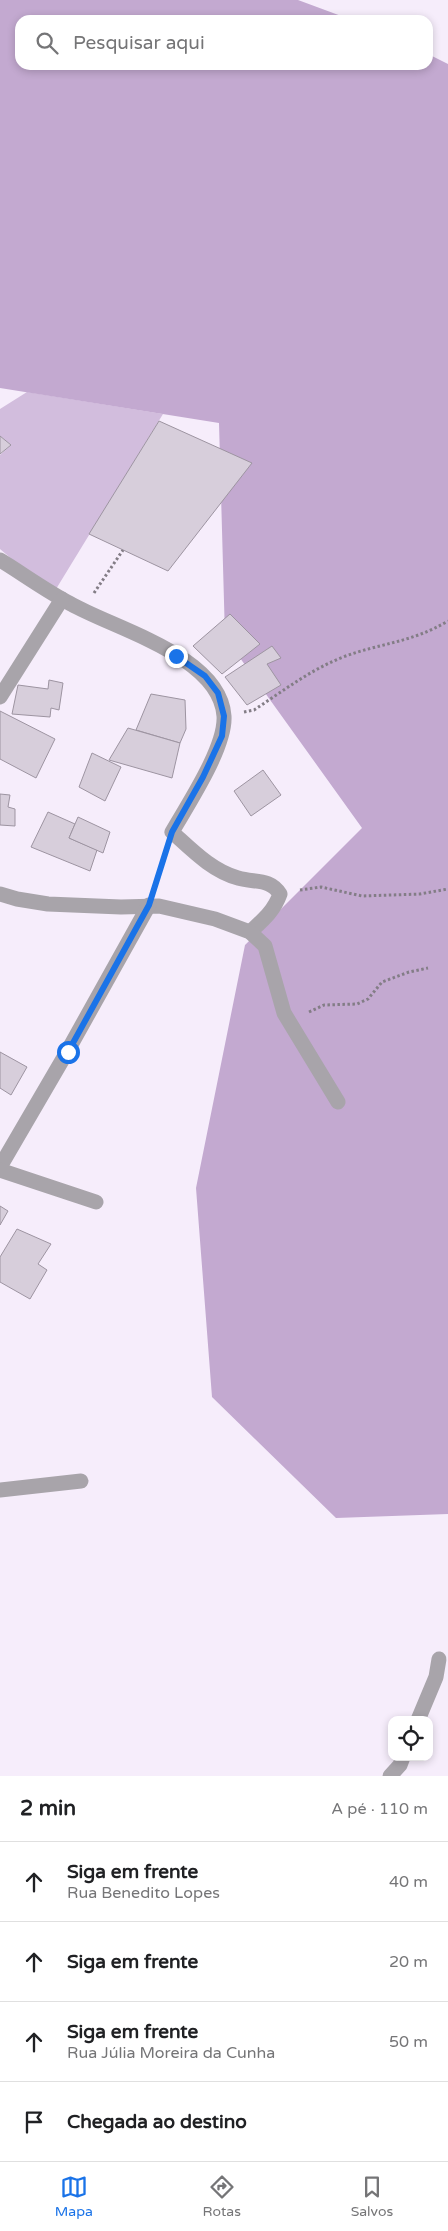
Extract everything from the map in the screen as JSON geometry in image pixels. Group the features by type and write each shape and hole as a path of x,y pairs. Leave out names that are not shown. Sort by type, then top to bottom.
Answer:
{"street":[{"path":"0,560 82,610 145,638 176,656 205,676 218,693 224,716 222,736 203,777 172,832 205,861 218,869 238,878 270,883 280,894 270,913 250,932"},
{"path":"0,697 62,599"},
{"path":"0,894 48,904 121,907 149,905 185,911 250,932 264,946 279,1000 293,1028 338,1102"},
{"path":"96,1202 0,1168 68,1052 149,905"},
{"path":"0,1490 81,1481"},
{"path":"420,1716 431,1690 439,1659"},
{"path":"390,1776 402,1761"}],"path":[{"path":"82,610 123,550"},
{"path":"224,716 254,710 315,669 345,656 416,638 448,621"},
{"path":"149,905 172,832"},
{"path":"280,894 321,887 362,896 420,894 448,888"},
{"path":"293,1028 308,1013 324,1005 357,1004 368,999 382,982 409,972 428,968"}],"shaded area":[{"path":"0,0 298,0 338,15 15,15 15,70 433,70 433,56 448,64 448,1514 336,1518 212,1397 196,1188 245,945 362,828 225,637 219,423 0,388"},
{"path":"27,392 163,414 53,594 0,549 0,455 11,445 0,436 0,409"}],"building":[{"path":"159,421 252,463 168,571 89,534"},
{"path":"0,436 11,445 0,454"},
{"path":"230,614 260,644 222,674 193,646"},
{"path":"272,646 281,658 267,664 281,685 247,705 225,677"},
{"path":"49,680 63,683 59,710 51,708 50,717 12,714 18,685 48,689"},
{"path":"151,694 185,700 186,729 180,743 136,730"},
{"path":"0,711 55,739 36,778 0,759"},
{"path":"128,728 180,743 172,778 109,760"},
{"path":"92,753 121,767 105,801 79,787"},
{"path":"263,770 281,795 251,816 234,791"},
{"path":"0,794 10,795 8,807 15,809 15,826 0,825"},
{"path":"48,812 75,824 69,838 97,850 90,871 31,847"},
{"path":"78,817 110,832 103,853 69,838"},
{"path":"0,1052 27,1067 11,1095 0,1088"},
{"path":"0,1206 8,1211 0,1225"},
{"path":"17,1229 51,1244 38,1264 47,1270 30,1299 0,1282 0,1257"}],"route":[{"path":"68,1052 149,905 172,832 203,777 222,736 224,716 218,693 205,676 176,656"}]}
